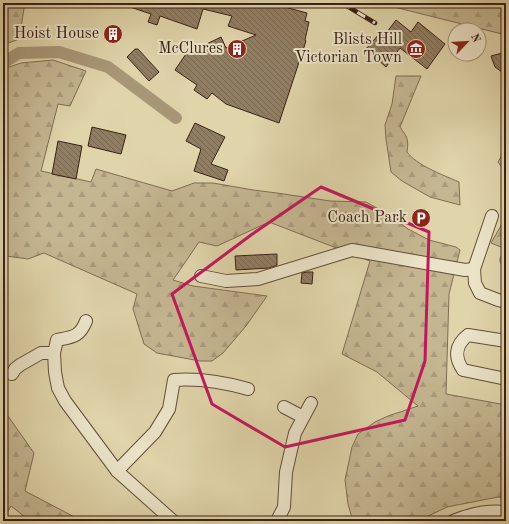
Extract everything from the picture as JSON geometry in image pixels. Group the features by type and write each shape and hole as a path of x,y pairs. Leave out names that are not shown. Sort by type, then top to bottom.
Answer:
{"street":[{"path":"492,216 474,269 475,283 480,293 506,302"},
{"path":"201,276 226,281 258,279 352,250 465,270 474,269"},
{"path":"86,322 84,328 78,335 57,340 54,353 58,388 65,402 117,471 173,521"},
{"path":"506,341 468,335 461,340 457,351 458,362 463,370 506,379"},
{"path":"12,374 20,365 41,353 54,353"},
{"path":"117,471 155,432 169,409 174,380 211,380 248,389"},
{"path":"277,521 284,507 286,472 295,433 311,402"},
{"path":"284,407 303,417"},
{"path":"453,521 466,516 492,511 506,512"}],"highlighted area":[{"path":"321,187 429,232 425,361 405,420 285,447 212,404 172,294 251,235"}],"green space":[{"path":"3,3 25,3 19,39 3,45"},
{"path":"378,3 506,4 506,35 487,30 487,22 454,22"},
{"path":"53,60 86,71 70,106 58,104 41,171 91,182 96,169 172,191 194,183 213,183 330,201 366,202 386,213 408,229 429,240 456,247 460,250 449,294 446,394 506,405 506,498 498,497 447,507 418,521 391,521 383,519 379,521 355,521 352,518 348,504 345,480 352,447 358,434 375,422 418,406 377,372 342,354 370,261 269,222 217,246 199,242 173,280 193,286 267,296 246,326 223,353 212,361 200,361 157,353 144,344 133,309 137,294 44,253 28,259 6,256 3,258 3,69 21,63"},
{"path":"396,76 421,76 400,127 407,138 407,152 411,157 423,165 459,182 460,205 430,197 402,181 391,172 385,125 392,104"},
{"path":"506,148 506,173 498,162"},
{"path":"506,217 506,249 491,243"},
{"path":"3,409 34,453 25,491 82,521 30,521 11,506 7,513 3,515"}],"building":[{"path":"125,3 171,3 187,8 188,3 270,3 307,13 305,21 309,22 306,41 279,123 226,104 212,93 207,99 194,90 197,85 175,70 186,54 221,37 226,48 256,35 228,26 232,16 203,9 197,29 160,16 157,25 148,22 151,14 124,5"},
{"path":"396,20 411,32 418,22 445,44 427,69 400,48 386,67 366,49 380,33 384,36"},
{"name":"Hoist House","path":"107,29 120,32 118,42 105,39"},
{"path":"135,49 138,49 159,72 149,81 127,57"},
{"path":"506,52 506,75 495,67 491,56"},
{"path":"195,123 225,137 211,164 228,170 224,181 194,171 201,149 186,141"},
{"path":"92,127 126,135 121,154 88,146"},
{"path":"58,141 82,146 76,179 52,174"},
{"path":"277,254 277,265 269,268 236,270 235,256"},
{"path":"313,272 312,284 301,283 302,273"}],"waterway":[{"path":"3,63 19,53 59,52 108,67 176,118"}],"railway":[{"path":"342,3 375,23"}],"place":[{"name":"Hoist House","path":"113,34"},
{"name":"McClures","path":"237,49"},
{"name":"Blists Hill Victorian Town","path":"416,49"},
{"name":"Coach Park","path":"421,218"}]}
